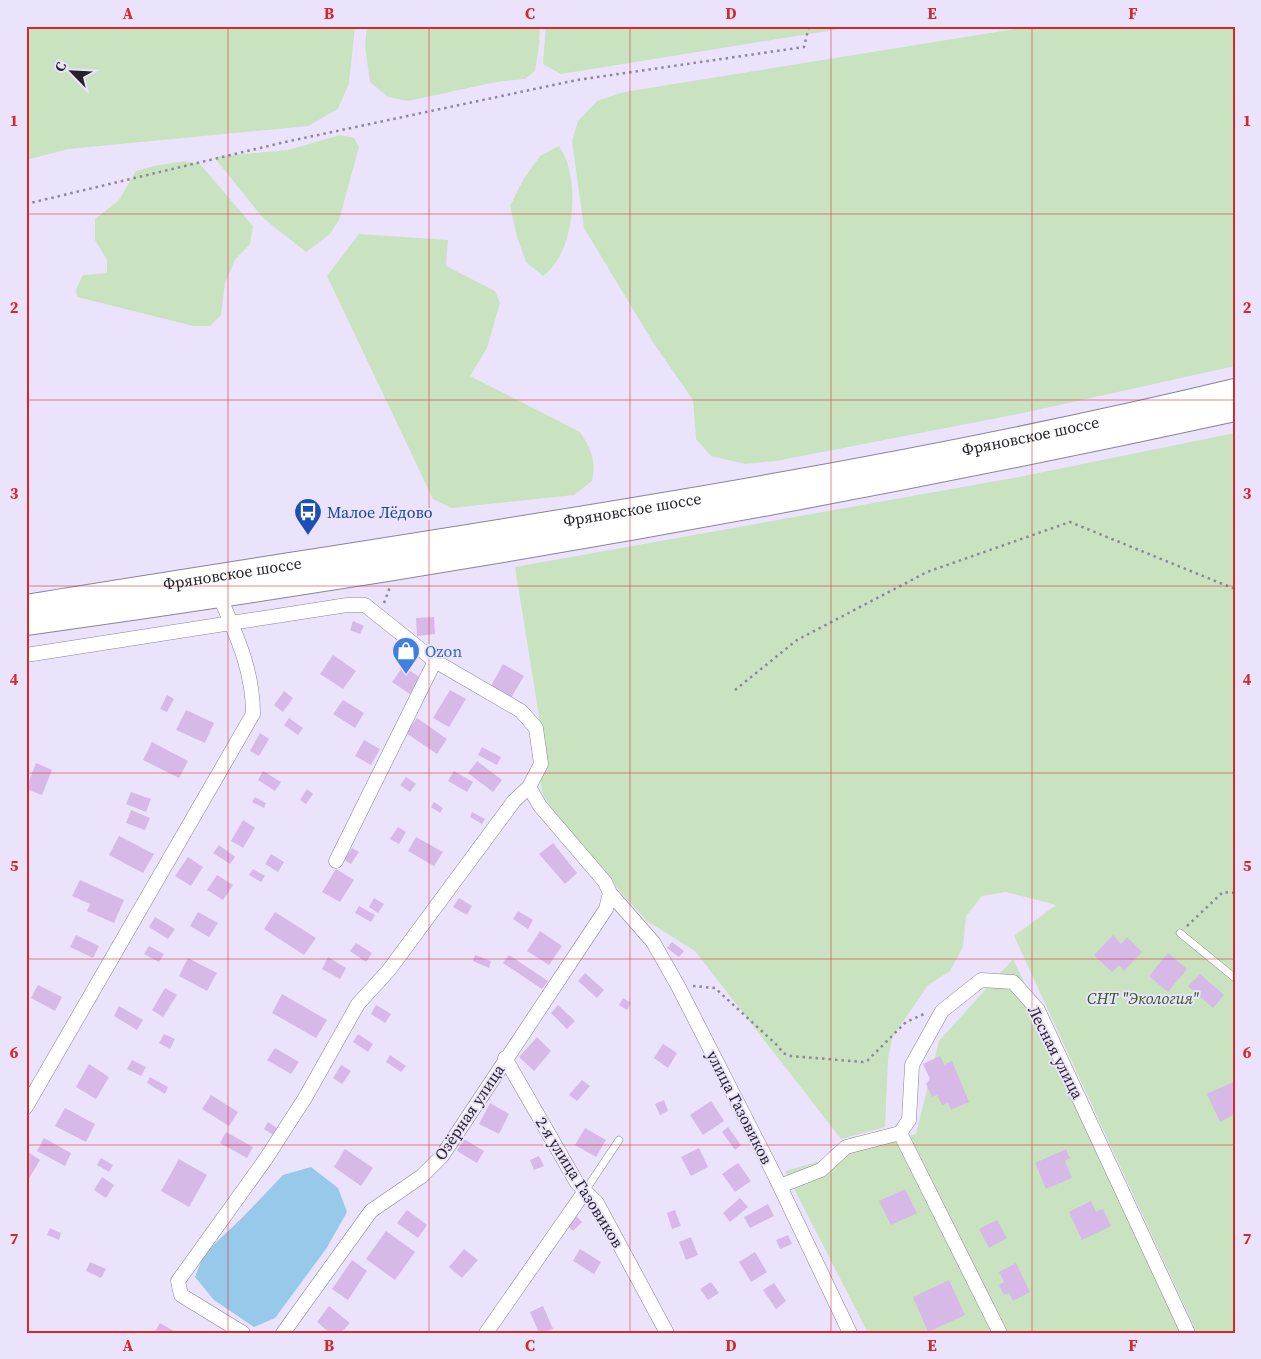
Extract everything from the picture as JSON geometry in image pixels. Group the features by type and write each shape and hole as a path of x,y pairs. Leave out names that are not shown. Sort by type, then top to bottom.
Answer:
{"main road":[{"name":"Фряновское шоссе","path":"26,606 386,550 719,495 887,463 1235,390"},
{"name":"Фряновское шоссе","path":"26,624 390,569 724,513 1020,457 1235,410"}],"street":[{"path":"26,1106 253,714 253,690 249,670 219,595"},
{"path":"26,655 347,605 365,606 435,661 521,711 536,728 541,764 529,787 514,801 389,970 358,1004 306,1098 265,1160 178,1281 181,1295 243,1333"},
{"path":"336,860 435,661"},
{"name":"улица Газовиков","path":"529,787 540,806 605,882 610,893 654,942 716,1057 850,1333"},
{"name":"Озёрная улица","path":"283,1333 371,1211 422,1176 442,1156 505,1058 606,909 610,893"},
{"name":"Лесная улица","path":"900,1133 909,1120 912,1065 942,1011 981,980 1014,982 1038,1010 1188,1333"},
{"name":"2-я улица Газовиков","path":"505,1058 577,1183 597,1203 667,1333"},
{"path":"780,1186 821,1170 846,1147 900,1133 1000,1333"},
{"path":"486,1333 585,1191"}],"lane":[{"path":"1180,932 1235,978"},
{"path":"585,1191 618,1140"}],"path":[{"path":"26,204 285,142 577,80 804,47 809,26"},
{"path":"735,690 797,640 927,572 1070,522 1235,589"},
{"path":"379,616 392,581"},
{"path":"1180,932 1223,892 1235,892"},
{"path":"678,986 715,988 778,1046 782,1053 791,1056 863,1062 906,1022 929,1010"}],"green space":[{"path":"26,26 355,26 349,83 338,109 308,126 68,149 26,160"},
{"path":"367,26 540,26 535,71 525,79 496,82 408,101 388,97 370,82 365,45"},
{"path":"546,26 859,26 561,74 543,64"},
{"path":"1034,26 1235,26 1235,366 1023,413 776,461 745,464 711,456 696,439 693,400 654,344 584,228 572,141 578,121 597,101 624,92"},
{"path":"340,135 354,138 359,147 339,220 330,234 306,252 263,218 214,157 288,150"},
{"path":"559,146 566,159 570,176 572,214 563,250 554,265 543,276 526,262 517,237 510,206 524,178 540,156"},
{"path":"185,161 200,164 253,226 250,244 235,260 225,283 221,315 210,326 193,326 77,297 76,290 83,275 107,273 107,260 95,240 95,219 119,200 136,171"},
{"path":"359,234 448,240 446,266 495,291 500,303 487,348 470,376 580,432 592,456 594,467 592,481 574,495 451,508 433,499 327,276"},
{"name":"СНТ \"Экология\"","path":"1235,433 1235,1333 1197,1333 1014,936 1056,905 1006,892 982,896 966,916 963,947 950,971 928,985 892,1038 888,1059 885,1127 841,1139 695,951 647,921 569,835 543,795 535,753 539,716 515,567 1013,478"},
{"path":"1013,959 1192,1333 868,1333 785,1171 916,1134 939,1041"}],"water":[{"path":"311,1167 338,1188 347,1212 326,1249 275,1318 254,1327 214,1300 195,1277 204,1254 283,1175"}],"building":[{"path":"434,617 435,634 417,636 416,618"},
{"path":"353,621 364,626 360,634 350,630"},
{"path":"333,655 356,671 343,689 320,674"},
{"path":"503,664 524,676 511,698 491,686"},
{"path":"403,666 421,678 410,694 392,682"},
{"path":"450,690 466,699 449,727 433,718"},
{"path":"284,691 293,698 283,712 274,705"},
{"path":"167,695 174,699 167,712 160,709"},
{"path":"343,700 364,713 355,728 333,714"},
{"path":"186,710 214,723 205,743 176,730"},
{"path":"289,718 303,728 298,735 284,725"},
{"path":"417,718 447,739 437,754 406,733"},
{"path":"260,733 269,739 259,756 250,751"},
{"path":"364,740 380,749 371,765 355,756"},
{"path":"152,742 188,761 179,778 143,760"},
{"path":"482,747 501,757 497,765 478,755"},
{"path":"477,761 502,780 493,792 468,773"},
{"path":"36,763 52,770 42,795 26,789"},
{"path":"263,771 281,782 275,791 258,780"},
{"path":"454,771 473,782 467,792 448,781"},
{"path":"406,777 416,784 410,792 400,785"},
{"path":"307,789 313,794 306,804 300,800"},
{"path":"131,792 151,799 146,812 126,804"},
{"path":"255,797 266,803 264,808 252,802"},
{"path":"434,802 443,808 440,813 431,807"},
{"path":"131,810 150,818 145,830 126,823"},
{"path":"472,812 485,819 482,824 470,817"},
{"path":"243,820 255,828 243,848 231,841"},
{"path":"398,827 406,832 399,844 390,839"},
{"path":"119,836 154,854 143,873 109,855"},
{"path":"416,837 443,852 434,866 408,851"},
{"path":"553,843 577,873 565,884 539,854"},
{"path":"219,845 235,857 230,864 213,853"},
{"path":"352,848 359,852 351,864 344,860"},
{"path":"271,854 284,862 278,872 265,864"},
{"path":"188,857 203,867 191,886 175,876"},
{"path":"253,869 265,876 261,882 249,875"},
{"path":"336,869 354,880 340,902 322,892"},
{"path":"217,875 233,885 223,900 207,890"},
{"path":"80,880 124,900 114,923 87,911 90,904 72,896"},
{"path":"374,898 384,904 378,913 369,907"},
{"path":"459,898 472,906 467,915 453,907"},
{"path":"359,906 375,915 371,922 355,913"},
{"path":"518,911 533,920 528,929 513,919"},
{"path":"198,912 218,923 209,937 190,926"},
{"path":"275,912 316,938 304,955 264,929"},
{"path":"155,917 175,929 168,939 149,927"},
{"path":"540,931 562,946 549,965 527,951"},
{"path":"76,935 99,946 93,958 70,947"},
{"path":"1113,935 1121,944 1127,937 1142,952 1124,971 1119,965 1112,972 1094,955"},
{"path":"672,942 684,951 679,957 667,948"},
{"path":"356,943 372,953 366,962 350,951"},
{"path":"149,946 164,954 159,962 144,954"},
{"path":"1168,953 1187,969 1168,992 1149,976"},
{"path":"475,955 491,961 489,968 473,961"},
{"path":"509,955 548,981 542,989 503,963"},
{"path":"328,957 346,968 340,979 322,969"},
{"path":"188,958 217,973 207,991 179,976"},
{"path":"585,973 604,990 597,998 578,981"},
{"path":"1200,974 1224,995 1213,1008 1188,986"},
{"path":"38,985 62,997 55,1011 31,998"},
{"path":"165,988 177,995 163,1017 152,1010"},
{"path":"282,994 327,1020 316,1038 272,1013"},
{"path":"623,998 631,1003 627,1010 619,1005"},
{"path":"376,1005 391,1014 385,1023 371,1014"},
{"path":"558,1005 575,1021 567,1029 551,1013"},
{"path":"119,1006 143,1020 137,1030 114,1016"},
{"path":"164,1034 175,1039 170,1049 159,1043"},
{"path":"358,1034 373,1044 368,1052 353,1042"},
{"path":"537,1037 551,1051 534,1071 519,1057"},
{"path":"663,1044 677,1053 668,1068 654,1058"},
{"path":"275,1048 299,1062 291,1074 267,1060"},
{"path":"390,1055 406,1066 401,1072 386,1062"},
{"path":"940,1056 944,1065 952,1061 969,1102 951,1110 948,1103 942,1105 937,1095 932,1097 926,1084 930,1079 923,1064"},
{"path":"132,1060 146,1067 141,1076 127,1069"},
{"path":"89,1064 109,1077 96,1099 76,1087"},
{"path":"341,1065 351,1071 342,1084 333,1078"},
{"path":"150,1077 168,1087 165,1094 147,1083"},
{"path":"582,1080 590,1086 577,1101 569,1095"},
{"path":"1235,1081 1235,1114 1220,1122 1207,1094"},
{"path":"211,1095 238,1112 229,1126 202,1109"},
{"path":"664,1100 668,1111 660,1115 655,1104"},
{"path":"711,1101 724,1121 703,1135 690,1115"},
{"path":"490,1103 509,1114 499,1134 479,1124"},
{"path":"65,1108 95,1124 86,1142 55,1126"},
{"path":"268,1122 277,1128 273,1135 264,1129"},
{"path":"728,1127 741,1145 735,1150 722,1132"},
{"path":"585,1128 606,1140 596,1157 575,1145"},
{"path":"226,1132 253,1147 247,1158 220,1143"},
{"path":"44,1138 71,1153 65,1166 37,1151"},
{"path":"464,1139 484,1151 477,1163 457,1151"},
{"path":"699,1148 708,1167 691,1176 681,1157"},
{"path":"345,1149 373,1168 361,1186 334,1167"},
{"path":"1066,1149 1070,1158 1065,1161 1072,1178 1046,1189 1035,1163"},
{"path":"28,1152 40,1160 28,1180 26,1154"},
{"path":"539,1156 544,1166 534,1170 530,1160"},
{"path":"101,1158 113,1165 109,1172 97,1165"},
{"path":"179,1159 207,1175 189,1207 161,1191"},
{"path":"738,1163 751,1181 735,1192 722,1174"},
{"path":"102,1177 114,1185 106,1198 94,1190"},
{"path":"905,1189 917,1213 891,1225 879,1201"},
{"path":"740,1198 748,1207 730,1222 723,1213"},
{"path":"1091,1201 1096,1212 1103,1209 1111,1226 1082,1240 1069,1212"},
{"path":"768,1204 774,1216 750,1228 744,1217"},
{"path":"407,1210 427,1225 418,1238 397,1223"},
{"path":"675,1210 681,1226 672,1229 667,1213"},
{"path":"576,1216 582,1222 573,1231 567,1225"},
{"path":"997,1220 1007,1238 989,1248 979,1229"},
{"path":"50,1228 61,1233 59,1240 47,1235"},
{"path":"386,1231 415,1252 395,1280 366,1259"},
{"path":"788,1235 792,1244 780,1249 776,1240"},
{"path":"691,1237 698,1255 686,1260 679,1242"},
{"path":"464,1249 478,1260 462,1278 449,1267"},
{"path":"580,1249 601,1262 594,1274 573,1261"},
{"path":"755,1252 767,1272 751,1282 739,1262"},
{"path":"352,1260 367,1271 348,1300 332,1289"},
{"path":"90,1262 106,1269 101,1278 86,1271"},
{"path":"1016,1263 1030,1292 1013,1301 1009,1293 1004,1295 999,1285 1004,1282 999,1272"},
{"path":"949,1280 965,1315 928,1332 913,1297"},
{"path":"711,1282 719,1293 708,1300 700,1289"},
{"path":"774,1283 786,1301 776,1309 763,1290"},
{"path":"329,1306 350,1323 341,1333 330,1333 317,1322"},
{"path":"543,1306 553,1329 539,1333 530,1312"},
{"path":"160,1323 177,1333 154,1333"}],"place":[{"name":"Малое Лёдово","path":"308,536"},
{"name":"Ozon","path":"406,675"}]}
